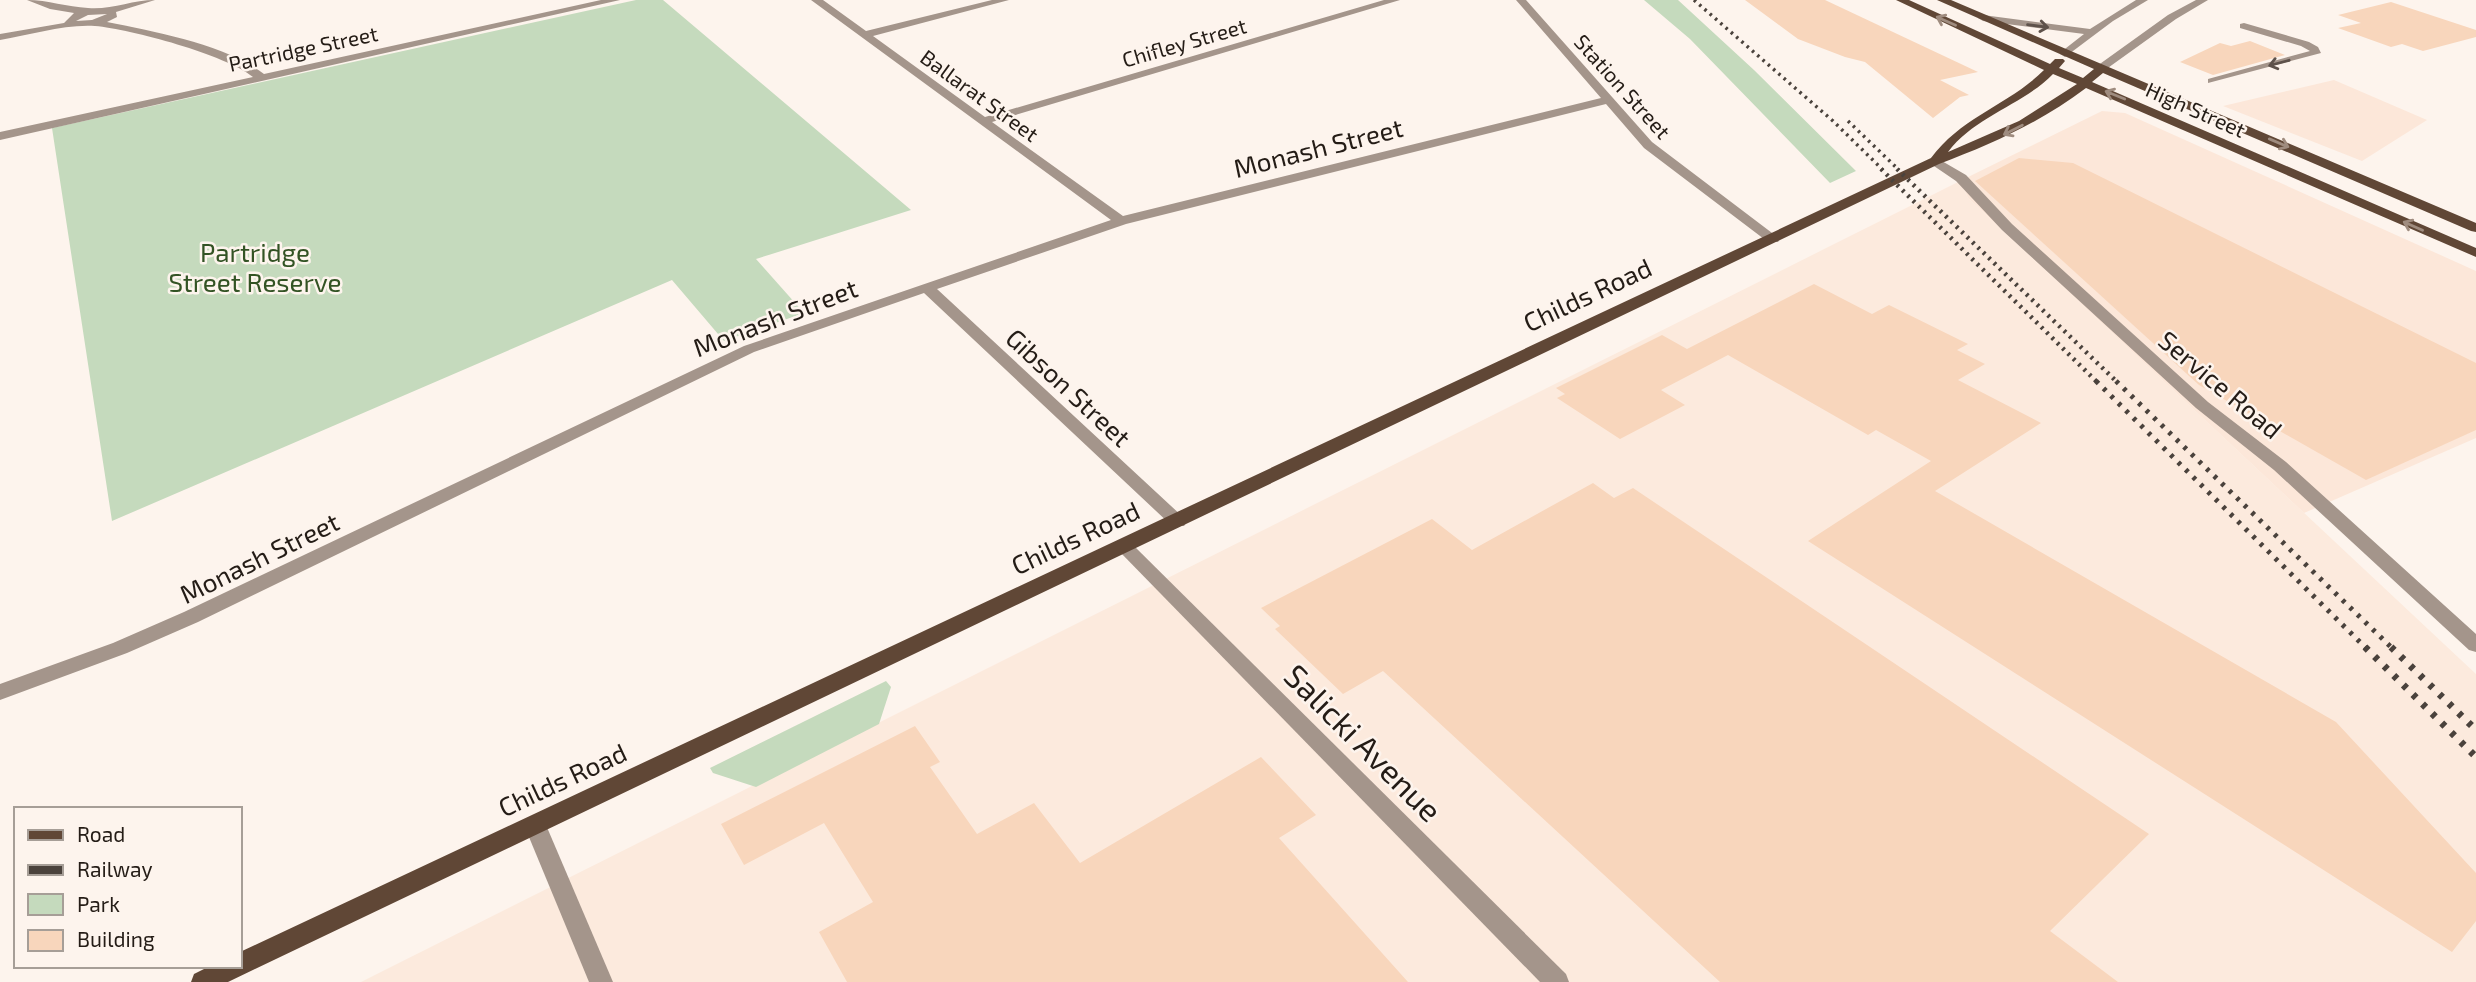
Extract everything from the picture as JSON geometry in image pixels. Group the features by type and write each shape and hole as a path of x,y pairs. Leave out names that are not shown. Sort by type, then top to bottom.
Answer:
{"main road":[{"name":"High Street","path":"1901,0 2085,84 2476,253"},
{"name":"High Street","path":"1942,0 2476,228"},
{"name":"Childs Road","path":"1935,161 1944,145 2039,82 2064,54"},
{"name":"Childs Road","path":"242,963 1178,522 1935,161 2009,132 2072,95 2101,68"},
{"name":"Childs Road","path":"203,982 232,968"}],"street":[{"path":"32,0 244,64 261,77"},
{"path":"0,37 111,14 151,0"},
{"name":"Partridge Street","path":"0,136 615,0"},
{"name":"Ballarat Street","path":"816,0 1121,221"},
{"path":"864,35 1004,0"},
{"name":"Chifley Street","path":"984,121 1395,0"},
{"name":"Station Street","path":"1521,0 1660,156 1773,239"},
{"path":"2064,54 2143,0"},
{"path":"2101,68 2172,17 2203,0"},
{"path":"54,7 72,21"},
{"path":"111,14 128,29"},
{"path":"1983,18 2093,32"},
{"path":"2212,81 2316,53 2310,46 2241,27"},
{"name":"Monash Street","path":"0,692 120,648 191,617 732,356 1121,221 1609,100"},
{"name":"Service Road","path":"1935,161 1961,178 2007,227 2202,405 2280,466 2476,645"},
{"name":"Gibson Street","path":"927,288 1178,522"},
{"name":"Salicki Avenue","path":"1125,547 1558,982"},
{"path":"535,825 601,982"}],"shaded area":[{"path":"2334,80 2427,120 2362,161 2223,106"},
{"path":"2102,111 2125,113 2476,271 2476,438 2304,513 1968,198 1960,181"},
{"path":"1960,181 1968,198 2476,674 2476,982 361,982"}],"green space":[{"name":"Partridge Street Reserve","path":"636,0 663,0 911,210 756,259 804,313 724,341 672,280 112,521 52,128"},
{"path":"1644,0 1678,0 1754,70 1856,171 1830,183 1690,39"},
{"path":"886,681 891,687 879,724 756,787 713,773 710,768"}],"building":[{"path":"1745,0 1825,0 1978,72 1940,80 1969,95 1960,97 1933,118 1865,62 1798,39"},
{"path":"2391,2 2476,30 2476,37 2423,51 2402,44 2391,47 2338,28 2361,23 2338,15"},
{"path":"2250,41 2285,55 2213,75 2180,62 2220,43 2231,46"},
{"path":"2019,158 2073,163 2476,363 2476,430 2366,480 2199,385 1975,181"},
{"path":"1814,284 1872,314 1889,305 1968,344 1957,350 1985,364 1958,380 2041,423 1935,491 2336,722 2476,873 2476,921 2452,952 1808,541 1931,461 1876,430 1868,435 1728,355 1661,390 1685,405 1620,439 1557,398 1565,394 1556,388 1662,335 1687,349"},
{"path":"1593,483 1614,498 1633,488 2149,834 2050,931 2118,982 1720,982 1383,671 1343,694 1275,629 1280,626 1261,608 1432,519 1472,550"},
{"path":"915,726 940,762 930,767 977,834 1034,803 1080,863 1261,757 1316,815 1279,838 1408,982 847,982 819,932 873,902 824,823 744,865 721,824"}],"railway":[{"path":"1694,0 1833,121 1883,170"},
{"path":"1848,121 1899,170"},
{"path":"1881,169 2098,383"},
{"path":"1897,169 2118,383"},
{"path":"2096,381 2367,649"},
{"path":"2116,381 2393,649"},
{"path":"2365,647 2476,757"},
{"path":"2391,647 2476,730"}]}
